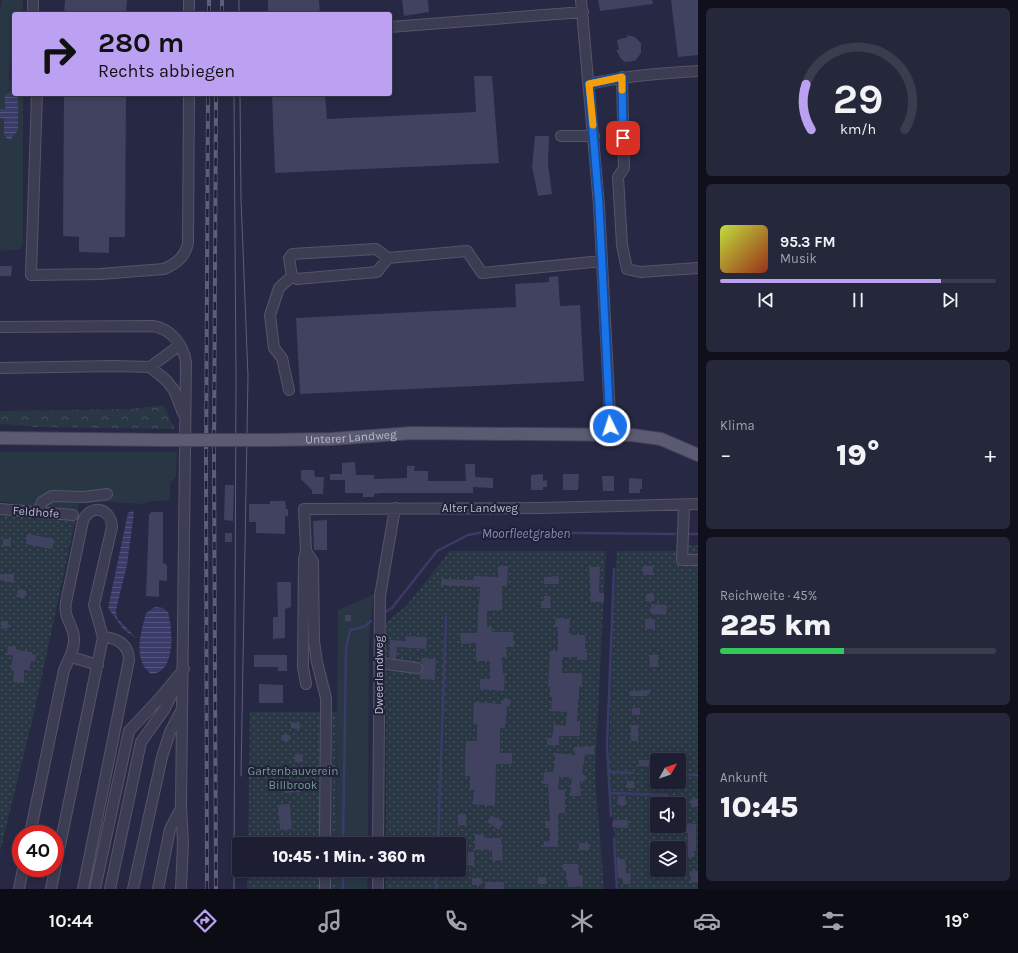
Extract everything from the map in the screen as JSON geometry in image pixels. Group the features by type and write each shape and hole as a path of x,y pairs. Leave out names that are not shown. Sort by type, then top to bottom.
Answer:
{"main road":[{"name":"Unterer Landweg","path":"0,438 270,440 331,439 412,433 611,434 642,435 661,439 698,455"}],"street":[{"path":"33,0 33,12"},
{"path":"189,0 189,12"},
{"path":"581,0 594,136 611,434"},
{"path":"392,27 583,12"},
{"path":"589,84 622,77 653,73 698,71"},
{"path":"622,77 624,168 618,177 622,245 627,269 640,272 698,268"},
{"path":"38,96 31,275 100,274 164,269 174,265 181,258 186,251 188,243 189,96"},
{"path":"561,136 594,136"},
{"path":"292,276 289,258 292,254 376,249 388,258 467,251 482,273 602,261"},
{"path":"292,276 297,279 377,272 388,258"},
{"path":"289,390 282,358 274,348 270,315 279,288 292,276"},
{"path":"0,327 153,326 167,330 180,345 186,362 184,669 181,806 183,844 181,889"},
{"path":"150,367 180,345"},
{"path":"0,368 114,366 150,367 166,380 174,390 185,419"},
{"path":"38,512 42,502 52,496 84,497 107,494"},
{"name":"Alter Landweg","path":"306,684 303,667 304,559 306,551 304,509 684,506 698,504"},
{"path":"684,506 682,560 698,560"},
{"name":"Dweerlandweg","path":"378,837 380,596 395,508"},
{"name":"Feldhofe","path":"0,509 73,515"},
{"path":"32,825 64,670 71,657 74,636 65,615 66,602 83,521 87,514 96,509 104,510 111,518 112,527 94,604 102,637 98,665 52,889"},
{"name":"Alter Landweg","path":"306,551 313,562 314,641 317,662 326,698 325,837"},
{"path":"83,889 129,660 128,651 122,644 111,638 102,637"},
{"path":"71,657 98,665"},
{"path":"379,663 417,668"},
{"path":"95,889 129,731 184,669"},
{"path":"110,889 141,742 164,710 184,669"},
{"path":"133,889 163,751 183,708"},
{"path":"158,889 170,829 181,806"},
{"path":"19,889 21,877"},
{"path":"325,877 325,889"},
{"path":"378,877 378,889"}],"green space":[{"path":"2,0 23,0 23,12 12,12 12,53 9,81 12,81 12,96 23,96 23,245 21,245 21,249 0,251 0,11"},
{"path":"163,405 175,429 36,427 0,424 0,411 131,409"},
{"path":"0,452 177,452 176,477 170,483 170,500 148,502 143,504 110,502 79,503 77,515 0,501"},
{"path":"0,513 61,517 75,522 34,713 0,852"},
{"path":"698,545 698,889 619,889 609,774 611,650 617,551 685,551 685,546"},
{"path":"450,551 606,551 595,774 604,889 386,889 386,877 466,877 466,837 386,837 386,623 407,605"},
{"path":"374,594 369,637 368,837 336,837 338,610"},
{"name":"Gartenbauverein Billbrook","path":"250,712 337,712 336,837 248,837"},
{"path":"247,877 336,877 336,889 247,889"},
{"path":"336,877 368,877 367,889 336,889"}],"shaded area":[{"path":"12,92 12,96 18,96 18,98 18,130 10,140 7,139 4,134 4,118 0,118 0,109 5,109 5,95"},
{"path":"132,511 134,513 127,565 116,610 117,618 136,638 124,630 108,608 128,513"},
{"path":"155,607 163,608 168,612 171,629 171,649 169,659 165,666 159,672 151,674 145,668 142,661 140,653 140,637 146,613"}],"building":[{"path":"65,0 127,0 126,12 64,12"},
{"path":"268,0 319,0 320,12 268,12"},
{"path":"402,0 428,0 429,12 404,16"},
{"path":"598,0 652,0 653,4 600,11"},
{"path":"671,0 698,0 698,55 678,57"},
{"path":"627,35 635,37 641,43 641,53 635,61 625,62 621,59 616,50 619,50 617,40 628,37"},
{"path":"474,76 492,76 499,163 275,173 272,96 325,96 327,119 476,112"},
{"path":"64,96 126,96 125,237 109,237 109,253 79,252 79,237 63,236"},
{"path":"535,136 549,136 548,164 552,194 538,196 532,167"},
{"path":"0,266 12,266 11,276 0,276"},
{"path":"558,276 560,306 580,305 584,381 300,394 296,318 516,307 515,284 549,282 549,277"},
{"path":"355,462 356,475 374,475 374,479 407,478 407,466 415,466 414,471 428,471 428,481 466,481 465,464 475,464 475,477 493,478 493,488 473,487 473,493 381,493 374,494 374,497 363,497 363,493 345,493 345,480 330,480 330,474 342,474 342,463"},
{"path":"301,470 314,470 315,477 324,477 323,494 312,494 312,490 301,479"},
{"path":"543,474 543,481 547,480 547,487 543,487 543,490 531,490 531,475"},
{"path":"563,474 579,474 578,490 563,490"},
{"path":"602,476 614,476 614,491 603,491"},
{"path":"629,478 642,479 642,489 640,489 640,493 629,493"},
{"path":"225,485 234,485 233,521 224,520"},
{"path":"270,501 285,501 286,509 288,509 288,516 285,516 285,534 256,533 256,522 249,522 249,504 270,504"},
{"path":"151,512 163,512 163,563 167,565 167,581 159,580 159,597 146,596 149,514"},
{"path":"327,520 327,550 314,550 313,521"},
{"path":"225,533 232,533 232,542 225,542"},
{"path":"27,534 54,539 52,549 26,544"},
{"path":"3,539 11,539 10,546 3,546"},
{"path":"498,566 508,566 507,586 502,586 502,610 487,611 487,627 492,627 492,632 513,632 514,647 506,647 507,657 502,657 503,674 505,674 504,691 480,689 480,679 490,679 490,661 476,661 476,643 461,644 460,633 477,633 480,587 441,585 442,579 474,580 474,576 498,577"},
{"path":"643,566 653,566 653,575 643,575"},
{"path":"589,567 600,567 599,593 604,593 604,602 591,602"},
{"path":"0,574 14,574 14,583 0,580"},
{"path":"559,576 559,584 544,584 544,577"},
{"path":"277,582 291,582 291,607 285,609 285,638 273,639 273,617 278,617"},
{"path":"18,589 26,591 25,598 16,597"},
{"path":"654,593 654,601 646,601 646,594"},
{"path":"544,596 550,596 551,608 541,608 541,601 544,601"},
{"path":"651,604 667,605 666,615 651,614"},
{"path":"345,615 351,615 351,622 345,621"},
{"path":"556,618 570,619 569,635 585,635 585,652 587,652 587,660 577,660 577,657 562,657 562,673 582,673 582,686 579,687 577,721 580,721 580,736 559,736 559,745 547,745 547,738 552,738 554,724 566,726 567,712 551,711 552,697 550,697 550,687 548,687 550,651 558,651 558,627 555,627"},
{"path":"645,619 655,619 655,629 645,629"},
{"path":"1,621 8,621 9,628 1,629"},
{"path":"406,636 427,637 426,649 397,647 396,659 389,658 390,640 406,641"},
{"path":"8,646 16,647 16,650 32,652 32,654 36,655 35,662 31,661 29,670 24,670 24,683 13,682 14,671 11,670 13,655 7,655"},
{"path":"254,655 287,655 287,671 278,671 278,667 254,667"},
{"path":"649,655 658,655 658,667 650,667"},
{"path":"421,658 436,659 435,680 420,679 420,674 423,668"},
{"path":"259,684 283,685 283,703 259,703"},
{"path":"652,690 647,696 630,696 630,691"},
{"path":"503,699 510,699 510,707 507,706 505,728 500,728 500,753 512,753 512,764 496,764 495,806 472,804 475,790 470,790 470,776 465,776 465,759 466,741 477,741 477,724 473,724 474,702 502,704"},
{"path":"632,708 640,708 640,715 632,715"},
{"path":"291,722 300,723 300,729 291,728"},
{"path":"631,725 638,725 638,741 631,741"},
{"path":"282,735 289,735 289,741 282,741"},
{"path":"594,746 594,754 585,755 582,774 585,775 585,781 580,781 581,796 570,796 572,777 559,777 558,790 565,790 565,813 558,813 558,847 543,847 544,841 550,841 550,828 545,828 545,821 550,821 548,784 543,784 544,772 554,772 555,753 575,755 574,747"},
{"path":"295,754 303,754 303,762 295,762"},
{"path":"639,760 650,760 650,767 639,766"},
{"path":"627,781 634,781 634,788 627,788"},
{"path":"301,783 301,792 284,793 283,785"},
{"path":"618,796 625,796 626,805 618,805"},
{"path":"691,799 698,799 698,807 691,807"},
{"path":"290,804 292,829 280,830 278,805"},
{"path":"458,814 466,814 466,825 458,825"},
{"path":"491,815 504,822 499,830 487,822"},
{"path":"613,820 628,820 628,828 612,827"},
{"path":"686,823 696,824 696,851 694,851 694,857 688,857 688,833 686,833"},
{"path":"475,834 484,835 484,838 501,838 503,860 492,861 492,849 475,850"},
{"path":"579,843 589,843 589,850 579,850"},
{"path":"468,852 474,852 474,866 467,865"},
{"path":"617,859 625,859 626,873 631,873 630,884 623,884 623,878 618,878"},
{"path":"563,864 578,864 579,875 582,875 583,886 568,887 566,871 563,871"},
{"path":"690,871 698,871 698,882 691,883"},
{"path":"538,877 546,877 546,884 538,884"},
{"path":"472,878 481,878 481,885 472,885"},
{"path":"485,882 504,882 504,889 485,889"}],"waterway":[{"name":"Moorfleetgraben","path":"385,612 392,608 437,551 468,535 484,532 675,534"},
{"path":"688,534 698,534"},
{"path":"611,816 607,746 614,569"},
{"path":"438,837 446,617"},
{"path":"343,837 346,649 350,630 364,627 371,621"},
{"path":"608,772 633,773"},
{"path":"686,774 698,775"},
{"path":"610,793 667,795"},
{"path":"614,839 617,889"},
{"path":"343,877 343,889"},
{"path":"436,889 437,877"}],"tram line":[{"path":"239,0 239,12"},
{"path":"234,96 236,378 234,889"},
{"path":"240,96 241,199 248,376 241,776"}],"railway":[{"path":"209,0 209,12"},
{"path":"222,0 222,12"},
{"path":"207,889 206,469 208,96"},
{"path":"216,96 214,453 216,889"}],"slow traffic":[{"path":"593,125 589,84 622,77 622,90"}],"route":[{"path":"610,426 599,205 589,84 622,77 623,138"}]}
